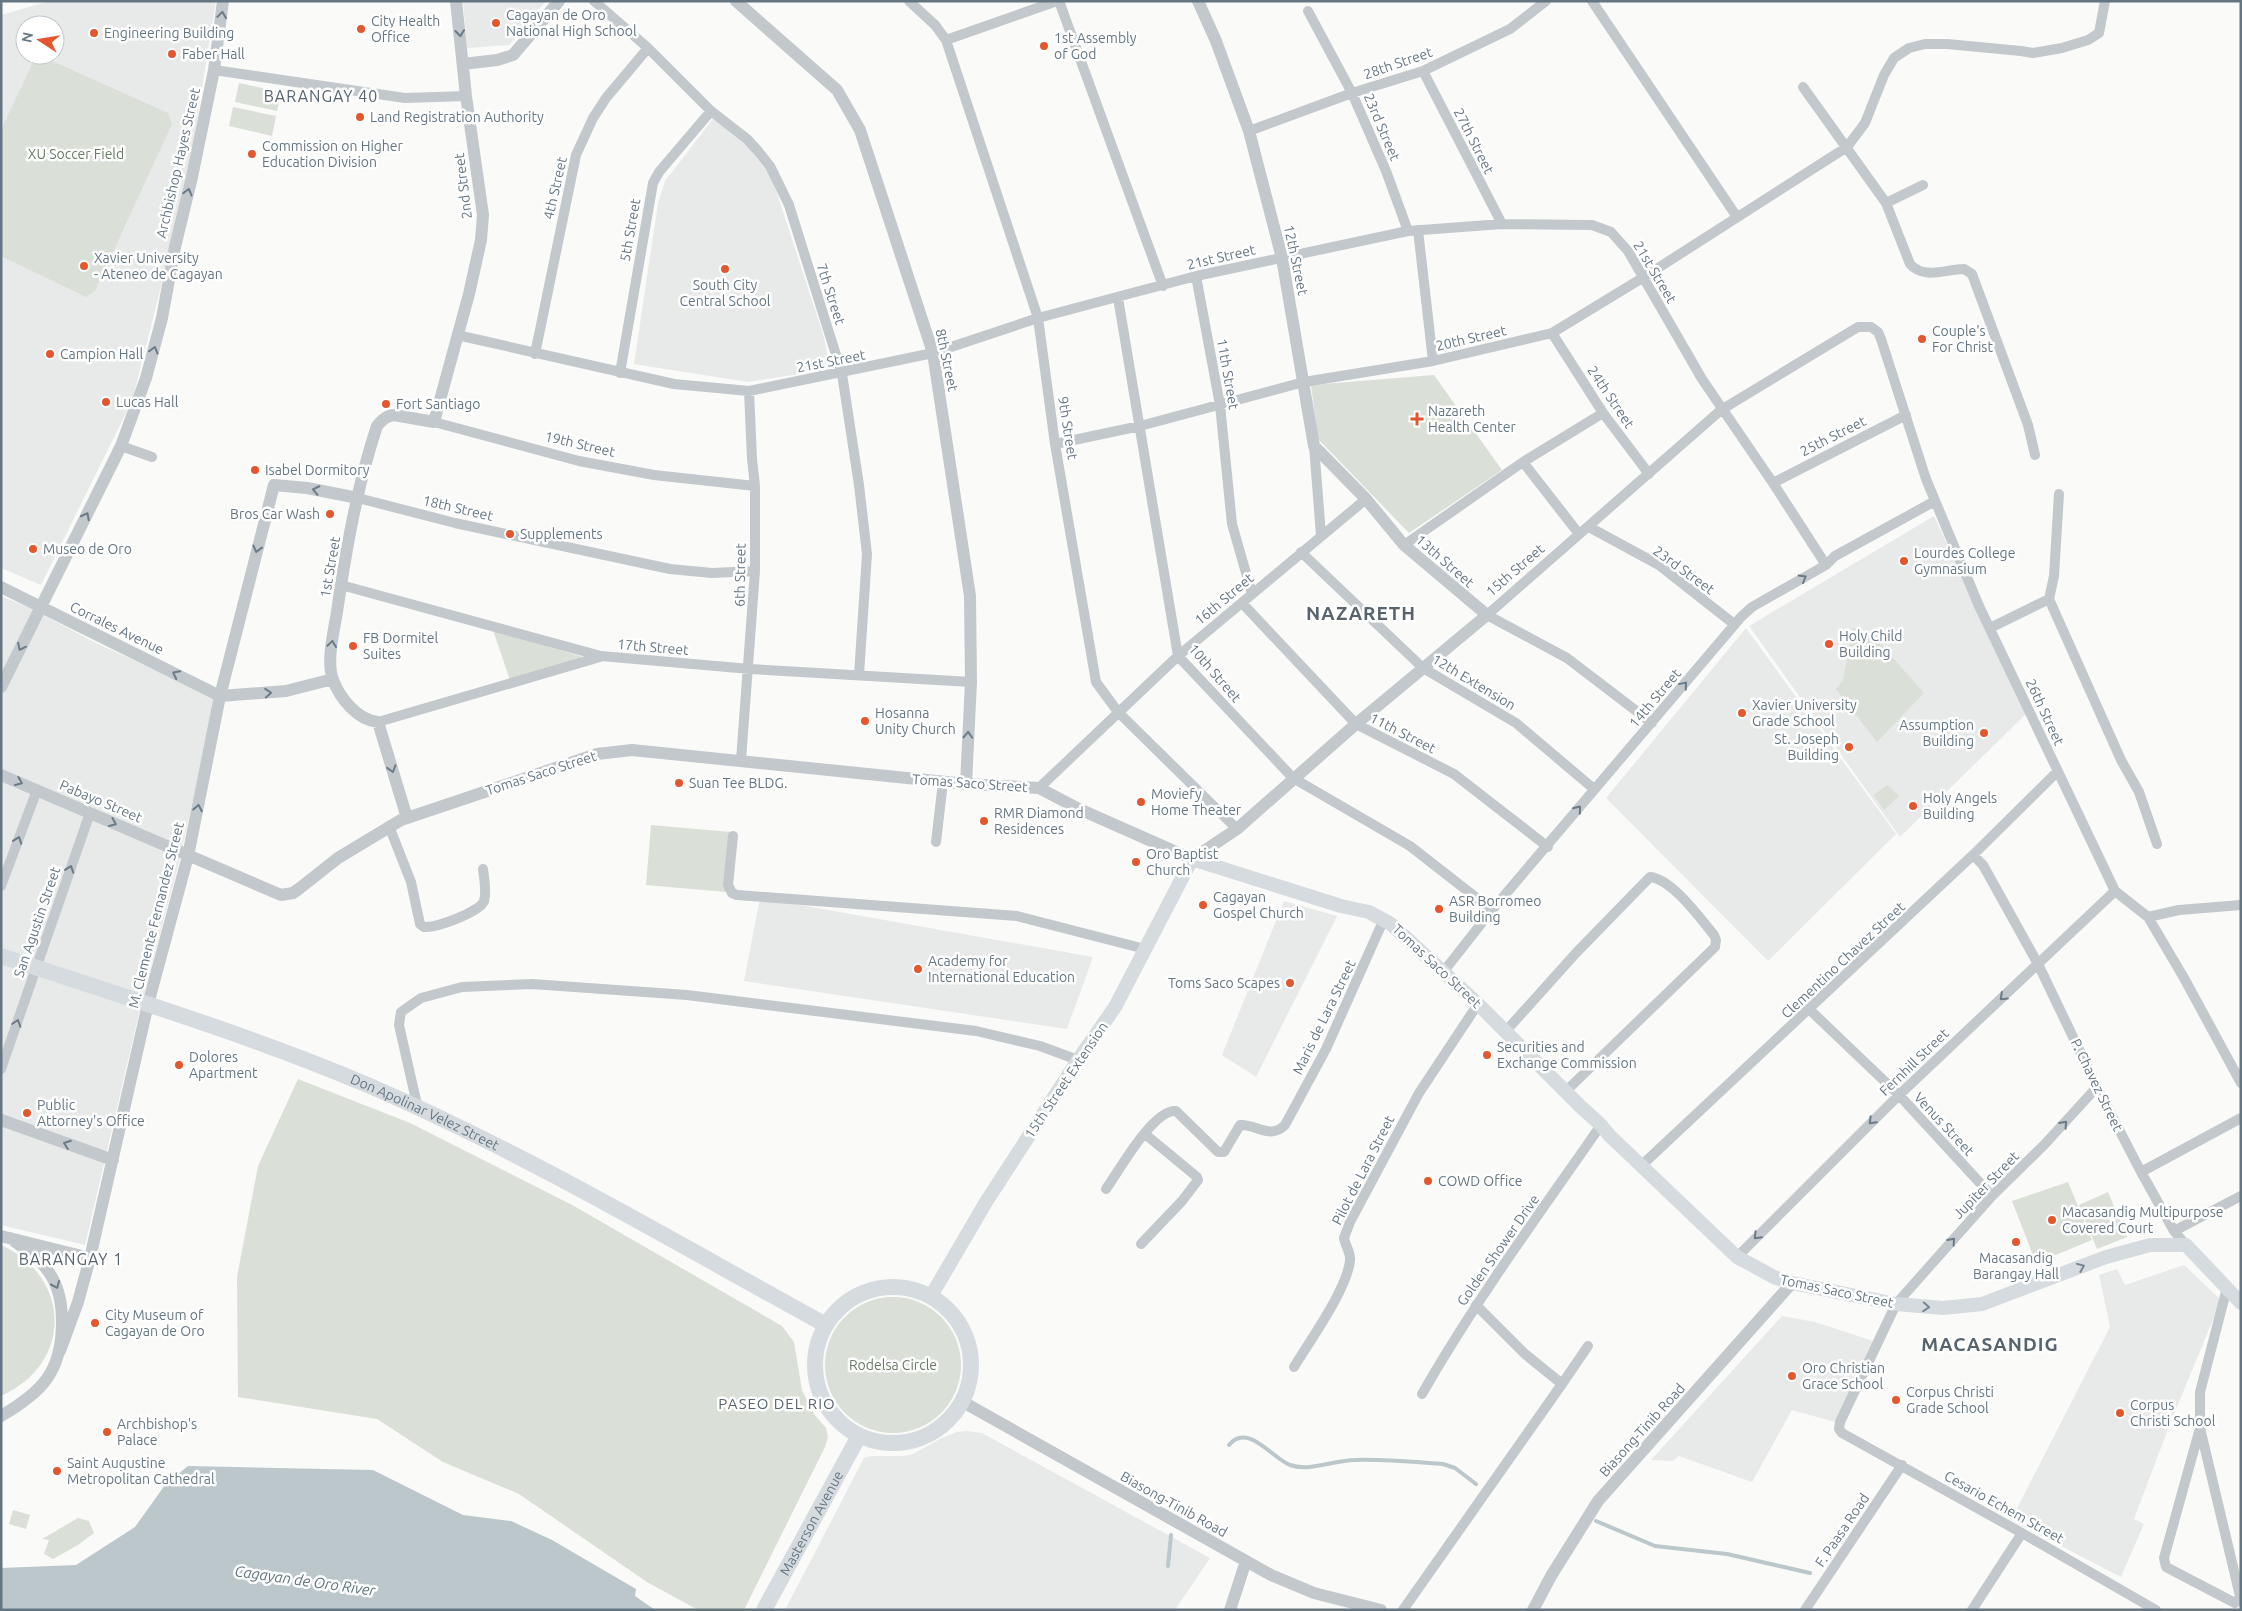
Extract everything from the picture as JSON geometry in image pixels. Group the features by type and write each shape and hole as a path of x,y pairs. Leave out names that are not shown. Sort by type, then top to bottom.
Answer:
{"main road":[{"name":"Tomas Saco Street","path":"1192,859 1341,906 1369,912 1384,919 1403,933 1444,971 1581,1108 1601,1125 1609,1135 1737,1257 1760,1270 1792,1283 1896,1304 1943,1308 1982,1304 2106,1257 2150,1245 2186,1245"},
{"name":"15th Street Extension","path":"931,1296 986,1202 1078,1060 1115,1007 1192,859"},
{"name":"Don Apolinar Velez Street","path":"1,956 148,1004 313,1063 418,1108 548,1173 826,1325"},
{"name":"P. Chavez Street","path":"2186,1245 2241,1303"},
{"path":"891,1287 918,1291 931,1296 956,1318 967,1339 970,1350 972,1376 963,1402 957,1412 939,1429 918,1440 893,1444 881,1443 859,1436 848,1430 832,1414 817,1384 815,1361 826,1325 847,1302 868,1291 891,1287"},
{"name":"Masterson Avenue","path":"764,1610 859,1436"}],"street":[{"name":"Archbishop Hayes Street","path":"1,687 121,446 146,378 162,318 175,247 192,177 214,70 223,1"},
{"name":"2nd Street","path":"434,422 469,294 481,240 483,215 466,96 456,1"},
{"path":"463,64 497,60 513,55 559,1"},
{"name":"7th Street","path":"594,1 648,48 711,111 758,151 770,166 783,191 842,374 867,554 859,675"},
{"name":"8th Street","path":"736,1 837,90 854,117 860,130 933,354 970,596 971,682 966,784"},
{"name":"9th Street","path":"909,1 935,25 946,40 1038,318 1055,444 1096,682 1118,712 1237,829"},
{"path":"946,40 1058,1 1163,286"},
{"name":"12th Street","path":"1198,1 1216,41 1249,131 1282,258 1314,446 1321,535"},
{"name":"28th Street","path":"1249,131 1352,93 1423,71 1510,29 1546,1"},
{"path":"1592,1 1737,217"},
{"path":"1847,147 1865,123 1884,75 1894,58 1909,48 1925,44 1956,45 2021,50 2034,54 2062,48 2088,40 2099,33 2105,1"},
{"name":"23rd Street","path":"1308,11 1352,93 1413,231 1433,361"},
{"name":"4th Street","path":"535,354 576,154 593,118 606,98 648,48"},
{"path":"214,70 405,98 466,96"},
{"name":"27th Street","path":"1423,71 1502,224"},
{"path":"1803,87 1886,203 1910,264 1924,273 1964,269 1972,274 2028,425 2035,455"},
{"name":"5th Street","path":"620,373 653,183 659,172 711,111"},
{"name":"20th Street","path":"1055,444 1140,426 1304,382 1433,361 1552,332 1644,277 1847,147"},
{"path":"1886,203 1923,185"},
{"name":"21st Street","path":"457,335 674,384 749,391 842,374 933,354 1038,318 1196,276 1413,231 1502,224 1561,223 1592,225 1601,227 1618,239 1644,277 1721,410 1773,482 1826,565"},
{"name":"11th Street","path":"1196,276 1220,406 1232,524 1252,594"},
{"name":"10th Street","path":"1118,298 1178,656 1293,778 1410,846 1492,910"},
{"name":"15th Street","path":"1192,859 1237,829 1356,724 1487,615 1579,534 1590,527 1721,410 1858,327 1871,327"},
{"name":"26th Street","path":"1871,327 1878,332 1881,339 1935,501 1979,606 2115,891 2148,918 2184,978 2241,1083"},
{"name":"24th Street","path":"1552,332 1603,413 1649,474"},
{"name":"6th Street","path":"742,760 750,669 755,571 755,486 749,391"},
{"path":"1404,545 1523,462 1603,413"},
{"name":"19th Street","path":"402,415 579,461 654,475 755,486"},
{"name":"1st Street","path":"333,679 331,650 341,585 358,498 377,426 389,416 402,415"},
{"name":"25th Street","path":"1773,482 1906,415"},
{"path":"121,446 152,457"},
{"name":"13th Street","path":"1314,446 1366,499 1404,545 1487,615 1566,658 1652,723"},
{"path":"1523,462 1579,534"},
{"name":"18th Street","path":"274,485 307,488 358,498 455,523 670,569 712,573 755,571"},
{"name":"M. Clemente Fernandez Street","path":"1,1416 25,1403 52,1372 75,1309 90,1258 148,1004 188,856 220,696 274,485"},
{"path":"2059,494 2054,576 2048,599 2117,752 2139,792 2157,844"},
{"name":"16th Street","path":"1038,788 1178,656 1366,499"},
{"name":"14th Street","path":"1444,971 1492,910 1548,847 1594,789 1652,723 1734,624 1752,607 1826,565 1835,556 1935,501"},
{"name":"23rd Street","path":"1590,527 1659,565 1734,624"},
{"name":"12th Extension","path":"1301,552 1423,668 1516,723 1594,789"},
{"name":"17th Street","path":"341,585 601,656 750,669 971,682"},
{"name":"Corrales Avenue","path":"1,587 220,696"},
{"path":"1990,628 2048,599"},
{"name":"11th Street","path":"1242,603 1356,724 1454,774 1548,847"},
{"path":"220,696 286,691 333,679 356,713 378,722 601,656"},
{"path":"378,722 407,818"},
{"name":"Tomas Saco Street","path":"188,856 272,893 287,895 300,888 338,858 389,826 407,818 597,754 632,750 943,782 1038,788 1079,809 1192,859"},
{"name":"Clementino Chavez Street","path":"1642,1165 1810,1010 1973,855 2058,771"},
{"name":"Pabayo Street","path":"1,775 188,856"},
{"path":"936,842 943,782"},
{"path":"1,886 36,790"},
{"name":"San Agustin Street","path":"1,1069 90,813"},
{"path":"389,826 411,882 420,924 424,927 431,927 472,912 480,906 484,896 483,869"},
{"path":"733,836 728,885 732,893 1017,916 1145,949"},
{"name":"P. Chavez Street","path":"1973,855 1983,865 2038,964 2097,1087 2141,1172 2174,1231 2186,1245"},
{"path":"1505,1032 1576,953 1650,877 1663,880 1693,909 1714,935 1716,940 1715,947 1566,1091"},
{"name":"Fernhill Street","path":"1737,1257 1899,1095 2115,891"},
{"path":"2148,918 2179,910 2241,905"},
{"name":"Maris de Lara Street","path":"1144,1134 1166,1112 1176,1111 1218,1152 1224,1152 1240,1125 1274,1133 1279,1131 1285,1125 1326,1049 1384,919"},
{"path":"418,1108 400,1025 402,1012 422,998 462,988 491,985 532,984 687,996 976,1031 1040,1046 1078,1060"},
{"name":"Pilot de Lara Street","path":"1294,1367 1339,1292 1350,1262 1344,1238 1346,1232 1419,1093 1478,1004"},
{"name":"Venus Street","path":"1810,1010 1899,1095 1992,1196"},
{"name":"Jupiter Street","path":"1839,1429 1840,1422 1896,1304 1992,1196 2044,1145 2097,1087"},
{"path":"2141,1172 2241,1118"},
{"path":"1,1120 113,1160"},
{"name":"Golden Shower Drive","path":"1422,1394 1447,1349 1476,1305 1601,1125"},
{"path":"1106,1189 1144,1134 1197,1177 1198,1180 1182,1201 1141,1244"},
{"path":"2174,1231 2241,1196"},
{"path":"6,1237 90,1258"},
{"path":"6,1237 43,1264 55,1282 62,1308 60,1351"},
{"name":"Biasong-Tinib Road","path":"1533,1610 1550,1576 1598,1502 1792,1283"},
{"path":"2200,1428 2164,1563 2166,1566 2235,1603 2240,1600 2240,1596 2200,1428 2200,1392 2227,1288"},
{"path":"1476,1305 1525,1354 1562,1384"},
{"path":"1403,1610 1588,1346"},
{"name":"Biasong-Tinib Road","path":"963,1402 1271,1575 1314,1593 1380,1610"},
{"name":"Cesario Echem Street","path":"1839,1429 1842,1433 1902,1465 1953,1496 2022,1533 2156,1610"},
{"name":"F. Paasa Road","path":"1805,1610 1902,1465"},
{"path":"1972,1610 2022,1533"},
{"path":"1230,1610 1246,1561"}],"shaded area":[{"name":"Xavier University - Ateneo de Cagayan","path":"50,1 216,1 186,189 132,401 41,585 1,568 1,15"},
{"name":"Cagayan de Oro National High School","path":"463,1 546,1 509,45 467,48"},
{"name":"South City Central School","path":"713,119 748,144 770,172 823,334 831,369 748,382 634,364 658,203 665,181"},
{"path":"1934,516 2026,714 1900,837 1749,626"},
{"path":"1,596 30,608 96,643 216,698 180,858 139,1013 85,1245 1,1225"},
{"name":"Xavier University Grade School","path":"1746,628 1896,834 1768,961 1606,798"},
{"name":"Academy for International Education","path":"760,898 1093,957 1067,1029 744,981"},
{"path":"1284,901 1337,916 1256,1077 1222,1055"},
{"name":"Corpus Christi School","path":"2184,1265 2221,1300 2170,1424 2134,1519 2144,1524 2121,1577 2011,1520 2110,1327 2099,1275 2117,1269 2125,1285"},
{"name":"Oro Christian Grace School","path":"1782,1316 1815,1322 1873,1341 1835,1422 1792,1410 1752,1482 1679,1456 1673,1461 1651,1460"},
{"path":"957,1432 982,1433 1210,1558 1175,1610 785,1610 864,1458 913,1454 940,1439"}],"green space":[{"name":"XU Soccer Field","path":"32,65 61,65 168,113 172,124 95,291 86,297 1,256 1,130"},
{"path":"239,83 281,92 277,111 235,102"},
{"path":"233,107 276,116 272,136 229,126"},
{"path":"1434,375 1502,470 1409,533 1318,439 1311,385"},
{"path":"1853,628 1872,634 1924,693 1877,742 1836,689 1843,680"},
{"path":"493,630 583,657 510,680"},
{"path":"1887,785 1899,796 1884,810 1874,795"},
{"path":"651,825 731,832 726,892 646,885"},
{"path":"298,1079 410,1123 574,1206 782,1326 794,1342 802,1390 814,1414 826,1428 828,1437 825,1447 744,1610 698,1610 647,1582 519,1494 443,1462 377,1419 238,1397 237,1277 258,1166"},
{"name":"Macasandig Multipurpose Covered Court","path":"2068,1182 2092,1240 2036,1263 2012,1201"},
{"path":"2108,1192 2127,1237 2097,1249 2079,1205"},
{"path":"1,1245 24,1259 41,1278 51,1298 55,1320 51,1343 41,1363 25,1382 1,1396"},
{"name":"Rodelsa Circle","path":"893,1297 919,1302 931,1308 941,1317 950,1327 956,1339 961,1365 956,1391 950,1403 941,1413 931,1422 919,1428 893,1433 867,1428 855,1422 845,1413 836,1403 830,1391 825,1365 830,1339 836,1327 845,1317 855,1308 867,1302"},
{"path":"13,1510 30,1515 26,1529 9,1524"},
{"path":"78,1518 89,1521 94,1533 78,1545 53,1559 44,1554 49,1540 42,1539"}],"water":[{"name":"Cagayan de Oro River","path":"188,1466 373,1470 463,1515 511,1521 552,1540 636,1589 635,1596 655,1610 1,1610 1,1568 76,1565 135,1527 165,1485"}],"waterway":[{"path":"1229,1445 1236,1439 1244,1437 1251,1439 1283,1461 1298,1467 1355,1460 1443,1464 1455,1468 1476,1484"},
{"path":"1596,1521 1655,1546 1727,1554 1810,1573"},
{"path":"1168,1566 1171,1535"}],"place":[{"name":"Cagayan de Oro National High School","path":"496,23"},
{"name":"City Health Office","path":"361,29"},
{"name":"Engineering Building","path":"94,33"},
{"name":"1st Assembly of God","path":"1044,46"},
{"name":"Faber Hall","path":"172,54"},
{"name":"Land Registration Authority","path":"360,117"},
{"name":"Commission on Higher Education Division","path":"252,154"},
{"name":"Xavier University - Ateneo de Cagayan","path":"84,266"},
{"name":"South City Central School","path":"725,269"},
{"name":"Couple's For Christ","path":"1922,339"},
{"name":"Campion Hall","path":"50,354"},
{"name":"Lucas Hall","path":"106,402"},
{"name":"Fort Santiago","path":"386,404"},
{"name":"Nazareth Health Center","path":"1417,419"},
{"name":"Isabel Dormitory","path":"255,470"},
{"name":"Bros Car Wash","path":"330,514"},
{"name":"Supplements","path":"510,534"},
{"name":"Museo de Oro","path":"33,549"},
{"name":"Lourdes College Gymnasium","path":"1904,561"},
{"name":"Holy Child Building","path":"1829,644"},
{"name":"FB Dormitel Suites","path":"353,646"},
{"name":"Xavier University Grade School","path":"1742,713"},
{"name":"Hosanna Unity Church","path":"865,721"},
{"name":"Assumption Building","path":"1984,733"},
{"name":"St. Joseph Building","path":"1849,747"},
{"name":"Suan Tee BLDG.","path":"679,783"},
{"name":"Moviefy Home Theater","path":"1141,802"},
{"name":"Holy Angels Building","path":"1913,806"},
{"name":"RMR Diamond Residences","path":"984,821"},
{"name":"Oro Baptist Church","path":"1136,862"},
{"name":"Cagayan Gospel Church","path":"1203,905"},
{"name":"ASR Borromeo Building","path":"1439,909"},
{"name":"Academy for International Education","path":"918,969"},
{"name":"Toms Saco Scapes","path":"1290,983"},
{"name":"Securities and Exchange Commission","path":"1487,1055"},
{"name":"Dolores Apartment","path":"179,1065"},
{"name":"Public Attorney's Office","path":"27,1113"},
{"name":"COWD Office","path":"1428,1181"},
{"name":"Macasandig Multipurpose Covered Court","path":"2052,1220"},
{"name":"Macasandig Barangay Hall","path":"2016,1242"},
{"name":"City Museum of Cagayan de Oro","path":"95,1323"},
{"name":"Oro Christian Grace School","path":"1792,1376"},
{"name":"Corpus Christi Grade School","path":"1896,1400"},
{"name":"Corpus Christi School","path":"2120,1413"},
{"name":"Archbishop's Palace","path":"107,1432"},
{"name":"Saint Augustine Metropolitan Cathedral","path":"57,1471"}],"district":[{"name":"BARANGAY 40","path":"321,96"},
{"name":"NAZARETH","path":"1361,613"},
{"name":"BARANGAY 1","path":"71,1259"},
{"name":"MACASANDIG","path":"1990,1344"},
{"name":"PASEO DEL RIO","path":"777,1404"}]}
